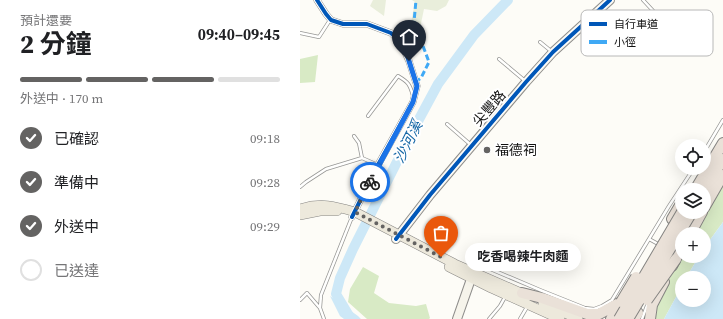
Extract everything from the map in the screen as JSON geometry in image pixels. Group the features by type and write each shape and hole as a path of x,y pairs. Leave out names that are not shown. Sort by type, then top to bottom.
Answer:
{"highway":[{"path":"711,156 723,136"},
{"path":"699,183 723,143"},
{"path":"709,183 723,159"},
{"path":"711,196 723,175"},
{"path":"611,319 675,214"},
{"path":"619,319 678,219"},
{"path":"628,319 688,219"},
{"path":"638,317 675,261"},
{"path":"650,319 652,305 675,261"},
{"path":"522,293 542,298 588,314 599,314 621,302"}],"main road":[{"path":"300,209 306,206 321,204 337,206 473,276 506,295 559,319"},
{"path":"300,215 320,211 335,211 354,215"},
{"path":"473,276 522,293 578,319"}],"street":[{"path":"317,0 331,20 343,24 367,24 391,33 400,41 409,61 417,86 413,102 378,165 354,215"},
{"name":"尖豐路","path":"599,10 610,0"},
{"name":"尖豐路","path":"397,237 430,195 526,82 553,52 581,26"},
{"path":"458,319 473,276"}],"lane":[{"path":"642,0 652,10"},
{"path":"300,33 319,37 331,20"},
{"path":"540,42 553,52"},
{"path":"499,59 526,82"},
{"path":"368,116 398,76 408,82 412,90 413,99"},
{"path":"711,140 723,120"},
{"path":"447,124 471,146"},
{"path":"354,136 359,143 362,158"},
{"path":"300,187 326,169 362,158 378,165"},
{"path":"473,276 476,269 481,266 585,308 594,309 602,306 612,300 689,175"},
{"path":"320,308 321,295 354,215"},
{"path":"649,239 665,249 657,276"},
{"path":"638,317 655,283"},
{"path":"300,300 307,292 320,308 324,319"},
{"path":"489,319 500,306 506,295"},
{"path":"520,319 528,305"}],"green space":[{"path":"373,0 386,0 384,16 370,6"},
{"path":"412,0 449,0 446,6 437,11 424,9 419,33 411,23 415,2"},
{"path":"318,55 315,82 300,83 300,59"},
{"path":"723,184 723,222 711,238 711,227 699,227 703,219 711,219 711,205"},
{"path":"678,263 695,263 690,271 675,271 675,299 664,319 647,319"},
{"path":"363,267 379,276 374,293 389,303 416,306 426,304 430,318 367,319 348,302 350,289"}],"water":[{"path":"723,222 723,319 664,319 675,299 675,307 711,307 711,271 690,271 695,263 711,263 711,238"},
{"path":"330,296 361,319 344,319 340,316"}],"waterway":[{"name":"沙河溪","path":"351,319 336,294 340,278 353,249 438,84 474,35 508,0"}],"marked path":[{"path":"415,82 421,78 429,62 414,22 416,0"}],"cycle path":[{"path":"317,0 331,20 343,24 367,24 391,33 400,41 403,47 417,86 413,102 378,165 352,217"},
{"path":"599,10 610,0"},
{"path":"396,239 430,195 526,82 553,52 581,26"}],"way so far":[{"path":"370,182 355,212 441,257"}],"place":[{"name":"福德祠","path":"487,150"},
{"name":"吃香喝辣牛肉麵","path":"441,257"}],"route":[{"path":"370,182 413,102 417,86 409,61"}]}
